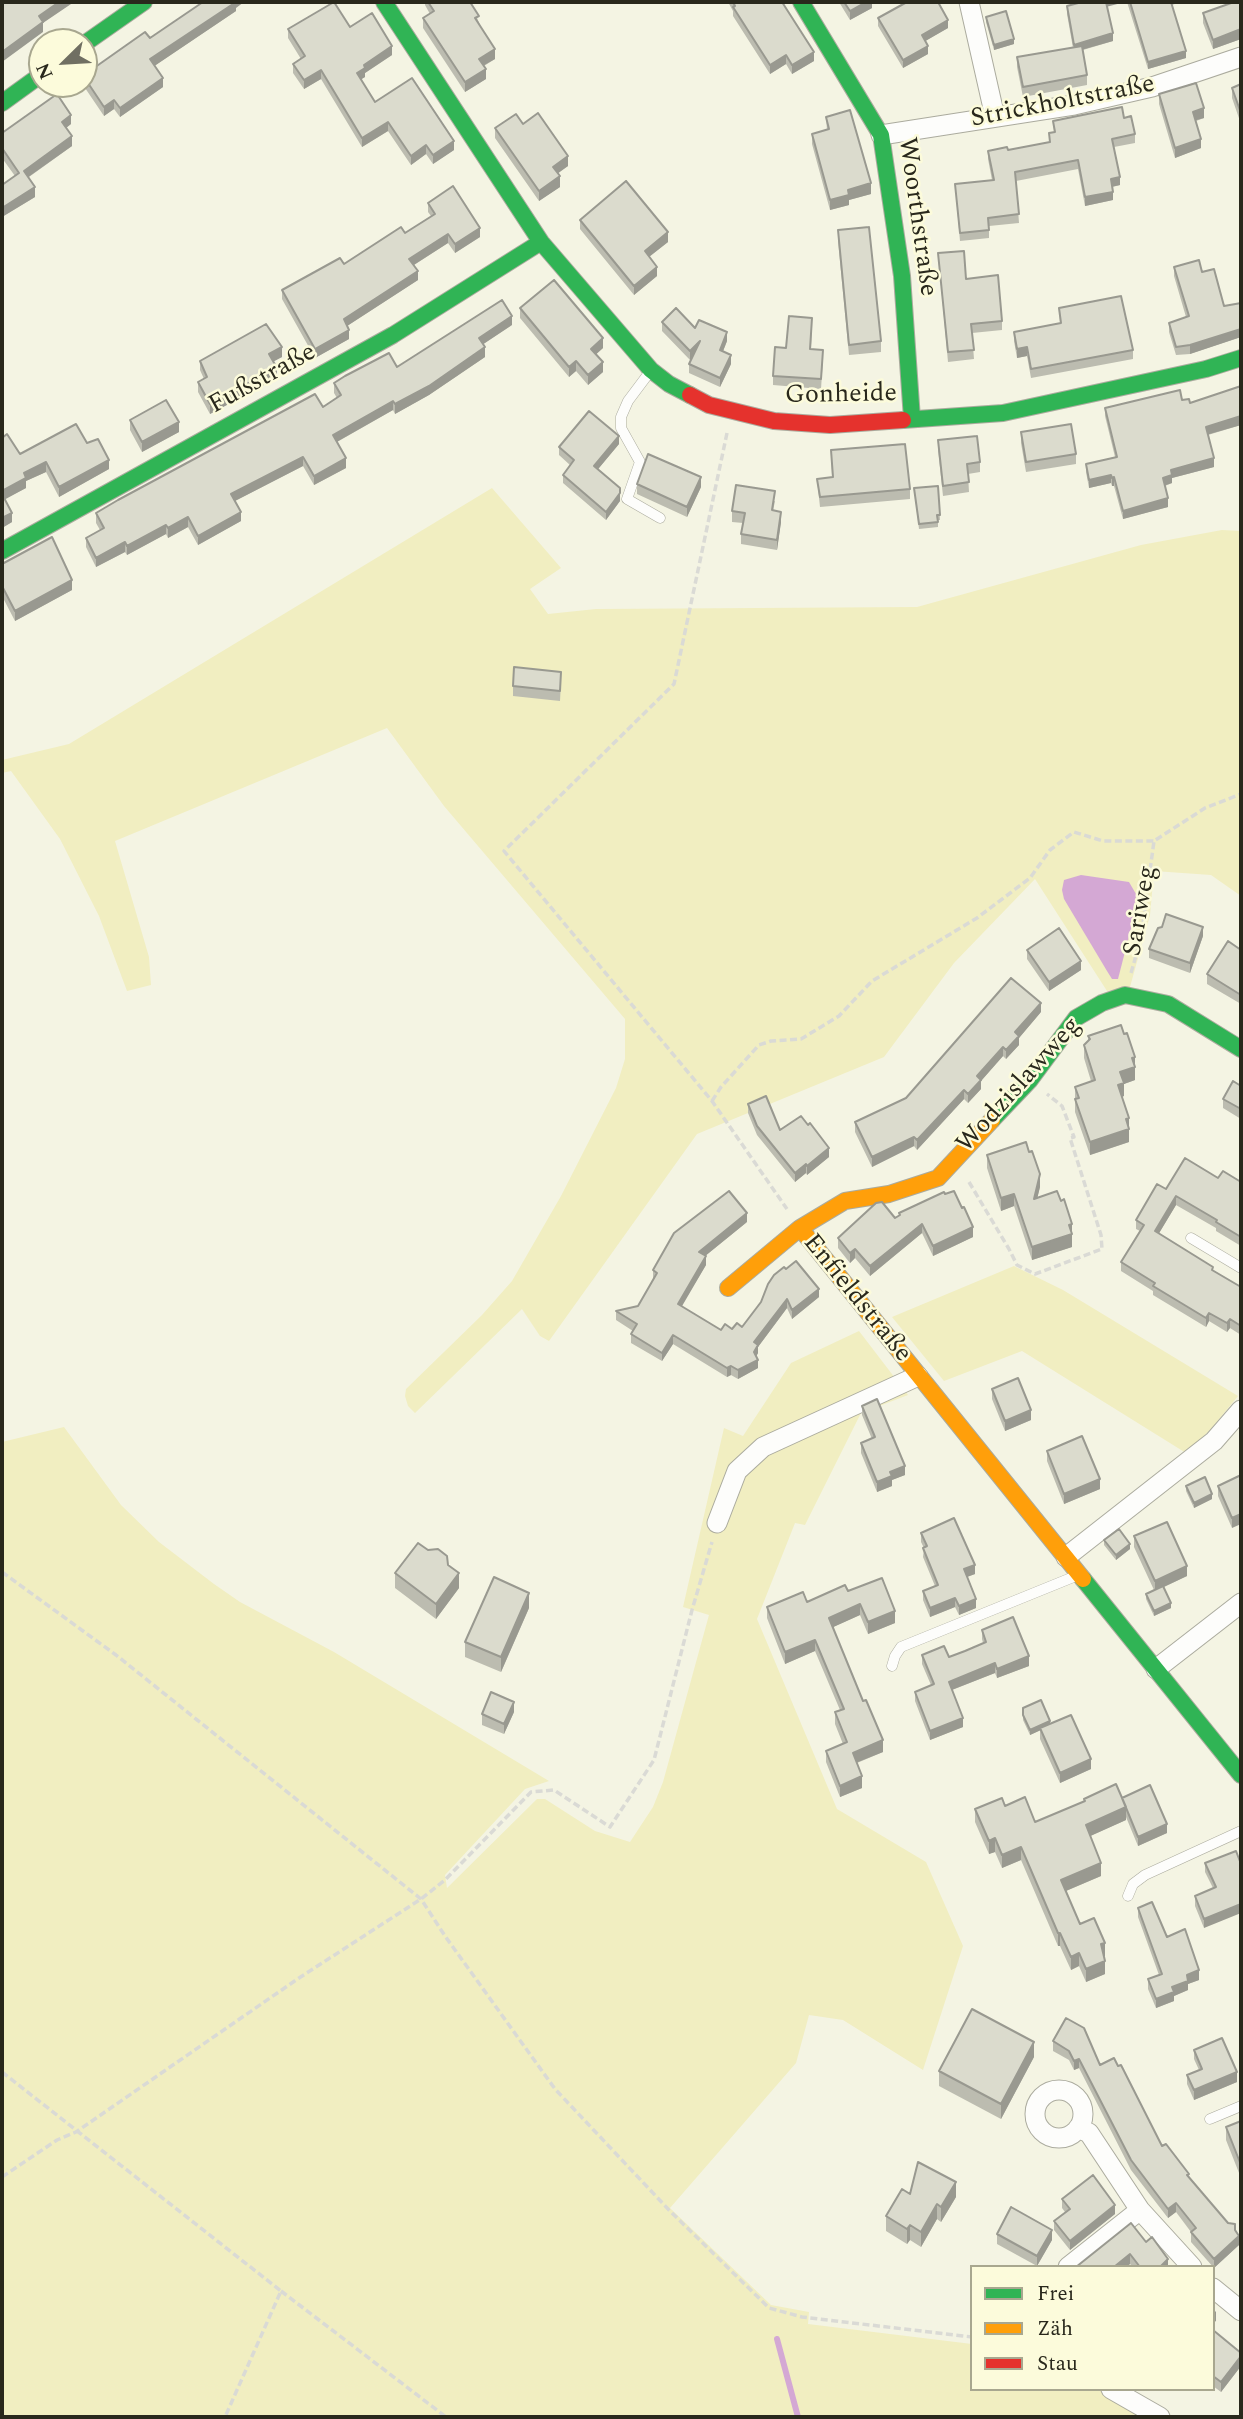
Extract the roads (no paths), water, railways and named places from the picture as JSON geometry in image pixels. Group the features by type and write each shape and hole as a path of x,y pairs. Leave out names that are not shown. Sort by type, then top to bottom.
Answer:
{"street":[{"path":"98,34 144,2"},
{"name":"Gonheide","path":"384,2 541,242 651,370 688,395 709,405 774,421 830,425 1003,413 1206,369 1241,358"},
{"name":"Woorthstraße","path":"801,2 881,135 902,276 912,419"},
{"path":"969,2 995,117"},
{"name":"Strickholtstraße","path":"881,135 1074,105 1152,87 1241,57"},
{"path":"2,103 28,84"},
{"name":"Fußstraße","path":"2,551 393,335 541,242"},
{"name":"Wodzislawweg","path":"800,1228 845,1201 889,1194 938,1178 1030,1080 1076,1018 1102,1003 1125,995 1168,1004 1241,1049"},
{"name":"Enfieldstraße","path":"728,1288 800,1228 1241,1775"},
{"name":"Enfieldstraße","path":"717,1523 737,1471 763,1447 918,1376"},
{"path":"1066,1557 1214,1441 1241,1410"},
{"path":"1156,1669 1241,1603"},
{"path":"1078,2128 1089,2133 1140,2210 1190,2265"},
{"path":"1071,2265 1140,2210"},
{"path":"1215,2290 1241,2311"},
{"path":"1114,2391 1160,2417"}],"lane":[{"path":"651,370 628,401 621,417 621,428 640,462 627,499 660,518"},
{"path":"1191,1238 1241,1268"},
{"path":"892,1666 901,1647 1080,1574"},
{"path":"1128,1896 1133,1884 1145,1875 1241,1831"},
{"path":"1210,2119 1241,2106"}],"waterway":[{"path":"777,2339 798,2417"}]}
